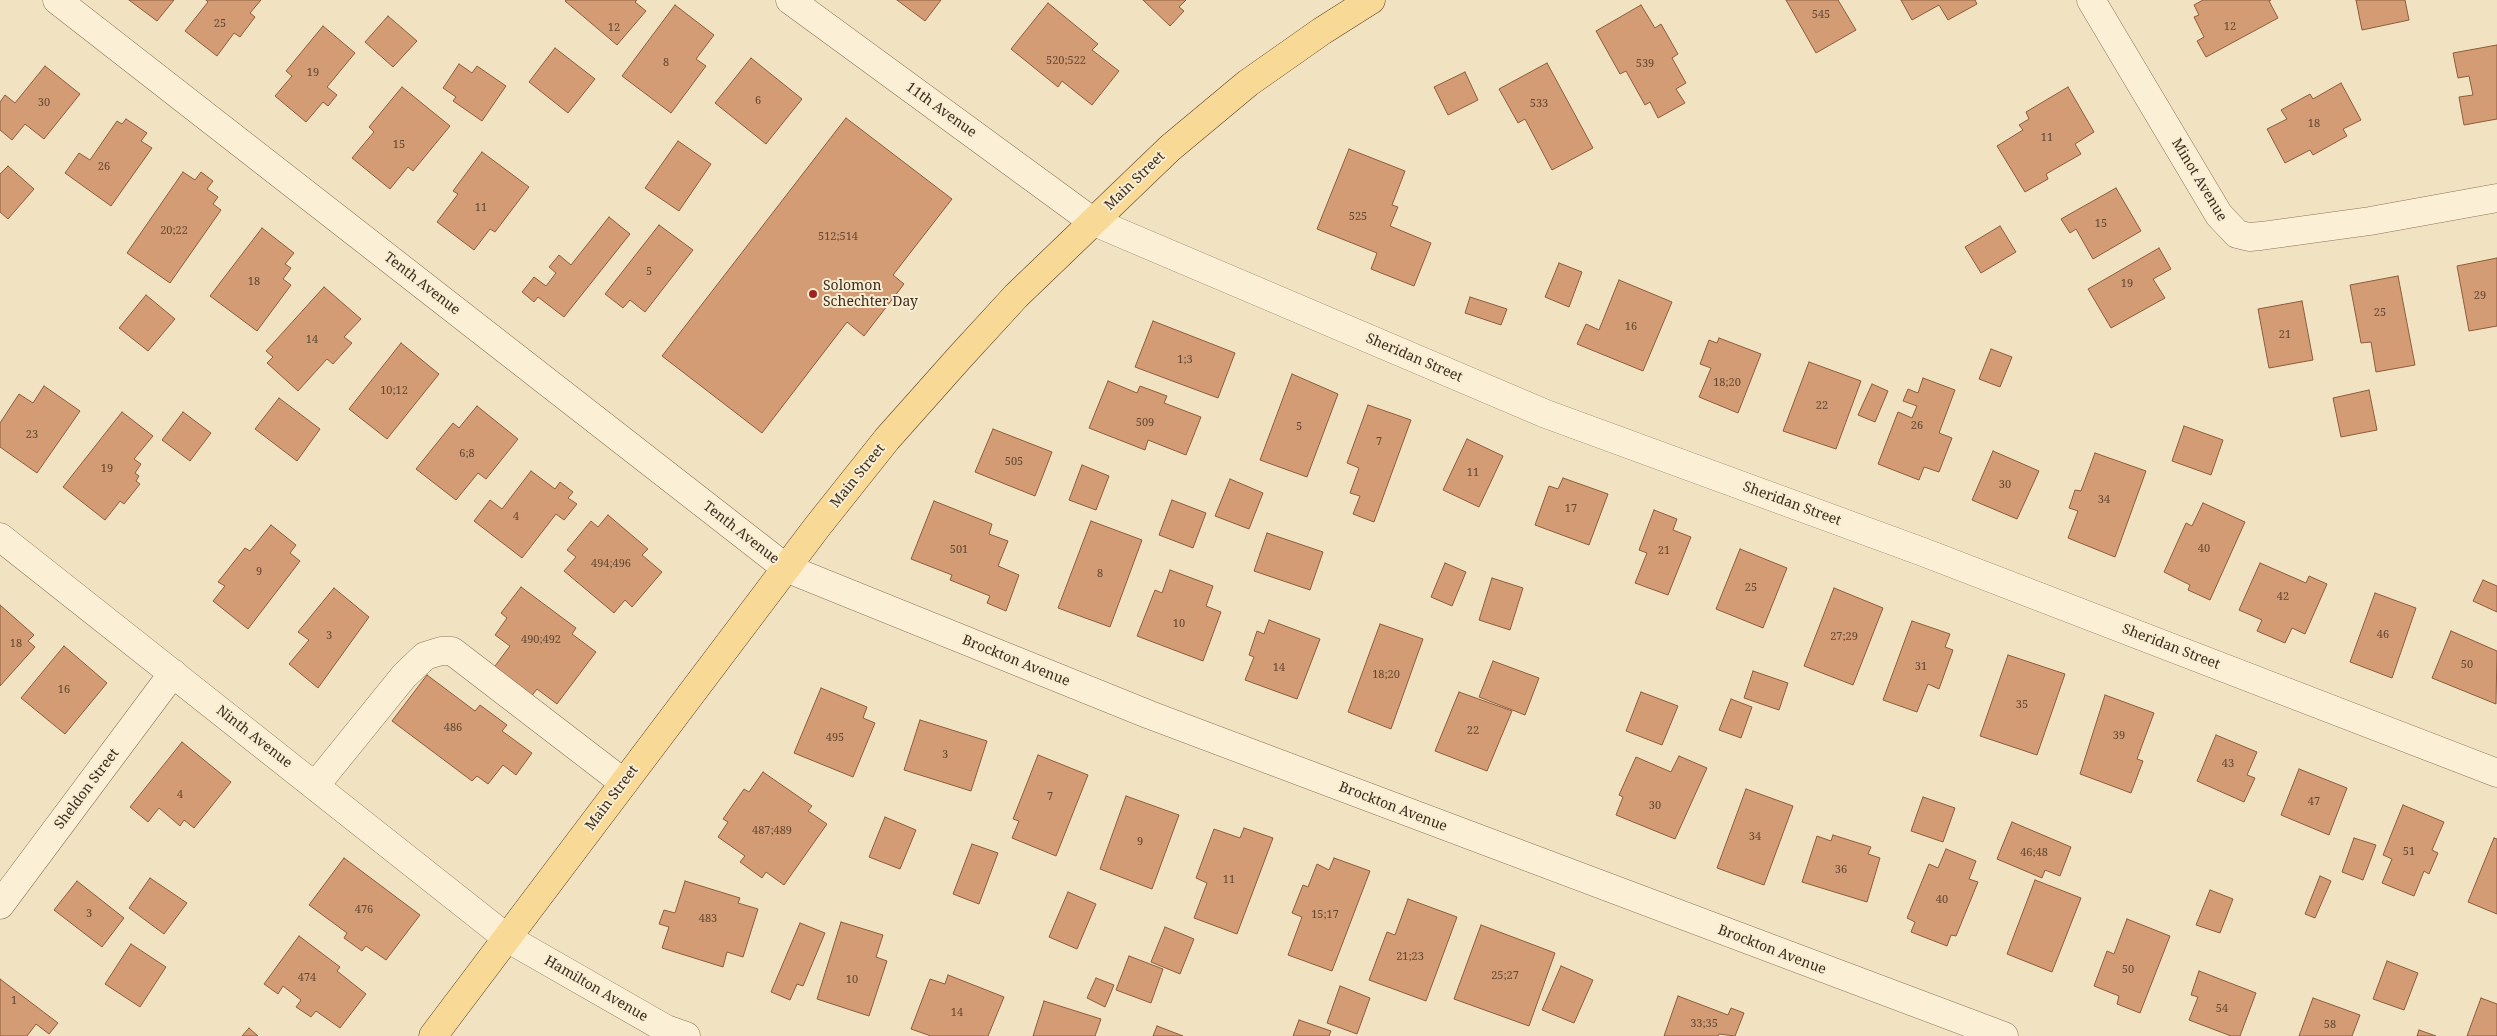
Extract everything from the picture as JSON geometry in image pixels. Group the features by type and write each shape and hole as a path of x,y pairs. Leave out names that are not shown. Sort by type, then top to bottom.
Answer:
{"main road":[{"name":"Main Street","path":"433,1036 786,568 888,438 960,357 1092,221 1170,148 1248,83 1322,31 1371,0"}],"street":[{"name":"Tenth Avenue","path":"57,0 786,568"},
{"name":"11th Avenue","path":"790,0 1092,221"},
{"name":"Minot Avenue","path":"2091,0 2219,215 2237,234 2249,238 2370,221 2497,198"},
{"name":"Sheridan Street","path":"1092,221 1546,414 1923,552 2497,773"},
{"name":"Ninth Avenue","path":"0,537 508,938"},
{"name":"Brockton Avenue","path":"786,568 1150,715 2004,1036"},
{"path":"315,786 404,676 425,656 441,651 452,651 624,783"},
{"name":"Sheldon Street","path":"0,905 173,674"},
{"name":"Hamilton Avenue","path":"508,938 666,1030 680,1035"}],"building":[{"path":"129,0 174,0 157,21"},
{"path":"206,0 261,0 250,13 255,17 240,37 234,33 217,56 185,31 208,2"},
{"path":"566,0 637,0 635,2 646,11 617,45"},
{"path":"897,0 941,0 925,21"},
{"path":"1143,0 1186,0 1179,7 1184,11 1170,26"},
{"path":"1786,0 1838,0 1856,30 1816,53"},
{"path":"1901,0 1975,0 1977,4 1948,20 1939,5 1912,20"},
{"path":"2203,0 2271,0 2269,1 2278,18 2206,57 2197,41 2204,37 2194,17 2199,15 2194,5"},
{"path":"2356,0 2405,0 2409,20 2362,30"},
{"path":"1048,3 1098,44 1092,50 1119,71 1092,105 1062,81 1058,87 1011,49"},
{"path":"675,5 714,35 696,59 706,66 671,113 622,76"},
{"path":"1641,5 1655,28 1661,24 1678,54 1672,58 1686,83 1676,89 1685,103 1658,118 1650,102 1645,105 1626,71 1620,74 1596,31"},
{"path":"388,16 417,41 393,67 365,42"},
{"path":"323,26 355,53 327,87 337,95 328,106 323,102 306,122 275,96 292,76 286,71"},
{"path":"2497,45 2497,119 2464,125 2459,97 2473,95 2469,76 2458,78 2453,53"},
{"path":"555,48 595,79 568,113 529,82"},
{"path":"751,58 802,99 766,144 715,103"},
{"path":"1547,63 1593,148 1552,170 1525,119 1518,123 1499,89"},
{"path":"459,64 472,73 477,66 506,86 482,121 453,101 456,97 443,88"},
{"path":"45,66 80,94 44,139 25,124 12,140 0,130 0,102 5,95 15,103"},
{"path":"1465,72 1478,100 1448,115 1434,87"},
{"path":"2341,83 2361,120 2343,129 2347,136 2313,155 2310,150 2285,163 2267,129 2287,119 2281,110 2310,94 2313,99"},
{"path":"402,87 450,126 413,171 408,167 390,189 352,158 374,132 369,127"},
{"path":"2068,87 2094,132 2075,144 2081,154 2046,174 2048,179 2025,192 1997,146 2023,130 2019,125 2029,119 2026,112"},
{"path":"846,118 952,199 893,275 904,284 864,336 847,322 762,433 662,356"},
{"path":"126,119 147,133 141,141 152,148 111,206 65,173 79,153 90,160 117,121 122,124"},
{"path":"678,141 711,164 679,211 645,188"},
{"path":"1349,149 1405,171 1392,205 1398,207 1390,226 1431,243 1414,286 1371,269 1377,253 1317,229"},
{"path":"482,152 529,187 495,232 490,229 474,250 437,222 458,194 453,191"},
{"path":"8,166 34,189 8,219 0,212 0,174"},
{"path":"183,172 195,180 201,172 213,181 207,189 218,197 213,204 221,210 170,283 127,253"},
{"path":"2116,188 2141,231 2093,259 2076,229 2070,233 2061,219"},
{"path":"609,217 630,234 564,317 538,297 534,302 522,292 534,277 546,286 556,273 549,267 559,255 571,265"},
{"path":"659,225 693,250 645,312 630,300 623,308 605,294"},
{"path":"2000,226 2016,252 1981,273 1965,247"},
{"path":"262,228 294,253 285,264 291,268 283,279 291,285 257,331 210,296"},
{"path":"2159,248 2171,269 2153,279 2165,298 2111,328 2088,289"},
{"path":"2497,258 2497,326 2469,331 2457,266"},
{"path":"1559,263 1582,272 1569,307 1545,297"},
{"path":"2398,276 2415,365 2376,372 2371,342 2361,343 2350,285"},
{"path":"1619,280 1672,302 1643,371 1577,344 1586,324 1599,330"},
{"path":"324,287 361,319 344,337 352,343 333,364 327,359 298,391 267,363 273,357 266,351"},
{"path":"146,295 175,319 148,351 119,328"},
{"path":"1470,297 1507,309 1501,325 1465,313"},
{"path":"2302,301 2313,360 2269,368 2258,309"},
{"path":"1153,321 1235,353 1218,398 1135,367"},
{"path":"1719,338 1761,354 1738,413 1699,397 1711,368 1700,364 1709,340 1717,343"},
{"path":"401,343 439,374 387,439 349,409"},
{"path":"1991,349 2012,357 2000,387 1979,379"},
{"path":"1809,362 1861,381 1836,449 1783,431"},
{"path":"1292,374 1338,394 1307,477 1260,460"},
{"path":"1923,378 1955,390 1939,433 1952,438 1939,472 1924,467 1919,480 1878,464 1898,412 1912,418 1917,406 1903,401 1908,389 1918,393"},
{"path":"1108,381 1137,393 1140,386 1167,396 1164,403 1201,417 1186,455 1148,440 1145,450 1089,428"},
{"path":"1872,384 1888,391 1875,422 1858,415"},
{"path":"44,386 80,411 37,473 0,447 0,423 19,394 33,403"},
{"path":"2369,390 2377,430 2341,437 2333,398"},
{"path":"279,398 320,429 297,461 255,429"},
{"path":"1368,405 1411,420 1374,522 1353,514 1360,496 1350,493 1359,468 1347,463"},
{"path":"477,406 518,439 486,479 478,473 456,500 416,469 453,423 459,428"},
{"path":"122,412 153,436 134,459 141,464 135,473 139,476 136,481 140,484 124,504 120,501 105,520 63,487"},
{"path":"183,412 211,433 190,461 162,440"},
{"path":"2184,426 2223,440 2211,475 2172,461"},
{"path":"993,429 1052,452 1035,496 975,472"},
{"path":"1467,439 1503,456 1479,507 1443,490"},
{"path":"1993,451 2039,471 2017,519 1972,500"},
{"path":"2095,453 2146,471 2115,557 2068,538 2078,511 2069,508 2075,490 2081,491"},
{"path":"1082,465 1109,476 1096,510 1069,500"},
{"path":"531,471 555,489 560,482 573,492 568,498 577,504 564,520 556,514 522,558 474,521 490,500 502,509"},
{"path":"1563,478 1608,494 1589,545 1535,525 1549,486 1558,489"},
{"path":"1230,479 1263,493 1249,529 1215,516"},
{"path":"1172,500 1206,513 1193,548 1159,535"},
{"path":"934,501 992,524 989,534 1008,541 998,566 1019,575 1006,611 987,603 990,596 950,580 952,575 911,559"},
{"path":"2203,503 2245,522 2210,600 2188,590 2190,585 2164,572 2186,523 2192,526"},
{"path":"1654,510 1677,519 1673,530 1691,537 1668,595 1635,583 1647,553 1639,550"},
{"path":"608,515 648,549 642,555 662,572 632,607 625,600 614,613 564,571 576,557 567,550 591,521 598,527"},
{"path":"1091,521 1142,540 1110,627 1058,608"},
{"path":"271,525 296,545 290,553 300,561 248,629 213,601 225,586 218,582 245,548 250,551"},
{"path":"1267,533 1323,552 1310,590 1254,571"},
{"path":"1740,549 1787,568 1763,628 1716,609"},
{"path":"1445,563 1466,572 1452,606 1431,597"},
{"path":"2260,563 2306,583 2309,576 2327,584 2305,634 2292,628 2285,643 2257,631 2262,620 2239,610"},
{"path":"1170,570 1213,586 1206,606 1221,612 1203,661 1137,636 1155,590 1162,593"},
{"path":"1492,578 1523,588 1510,630 1479,620"},
{"path":"2483,580 2497,586 2497,612 2473,601"},
{"path":"521,587 576,628 572,634 596,652 557,704 537,689 530,698 492,670 510,646 495,635 507,618 501,613"},
{"path":"334,588 369,617 318,688 289,664 309,640 298,632"},
{"path":"1834,588 1883,608 1853,685 1804,666"},
{"path":"2375,593 2416,608 2392,678 2350,662"},
{"path":"0,605 34,635 28,641 35,647 0,686"},
{"path":"1269,620 1320,639 1297,699 1245,680 1254,657 1249,655 1257,631 1264,634"},
{"path":"1912,621 1950,634 1945,647 1953,650 1939,689 1928,684 1917,712 1883,700"},
{"path":"1380,624 1423,639 1391,729 1348,712"},
{"path":"2451,631 2497,651 2496,704 2432,678"},
{"path":"64,646 107,683 65,734 21,698"},
{"path":"2008,655 2065,674 2037,755 1980,736"},
{"path":"1493,661 1539,678 1525,715 1479,697"},
{"path":"1753,671 1788,683 1779,710 1744,698"},
{"path":"427,675 475,711 480,705 507,725 502,731 532,753 516,775 503,765 488,784 477,776 472,781 392,721"},
{"path":"821,688 867,707 863,718 875,723 853,777 794,753"},
{"path":"1459,692 1512,711 1487,771 1435,751"},
{"path":"1641,692 1678,706 1662,745 1626,731"},
{"path":"2105,695 2154,713 2137,759 2143,761 2131,793 2080,774"},
{"path":"1731,699 1752,707 1741,738 1719,730"},
{"path":"920,720 987,741 971,791 904,770"},
{"path":"2216,735 2257,752 2247,775 2255,778 2244,802 2197,781"},
{"path":"182,742 231,782 194,828 184,820 180,826 159,808 148,822 130,807"},
{"path":"1038,755 1088,775 1056,856 1012,838 1019,821 1013,819"},
{"path":"1679,756 1707,768 1675,839 1616,815 1623,797 1619,795 1636,757 1671,772"},
{"path":"2299,769 2347,788 2329,835 2281,815"},
{"path":"763,772 812,806 808,811 827,824 784,885 766,872 762,878 740,862 745,856 718,837 728,822 723,819 744,789 749,792"},
{"path":"1746,789 1793,806 1764,885 1717,868"},
{"path":"1126,796 1179,815 1152,889 1100,869"},
{"path":"1923,797 1955,808 1943,842 1911,831"},
{"path":"2403,805 2444,822 2432,850 2438,853 2429,874 2424,871 2414,896 2382,883 2392,859 2383,855"},
{"path":"885,817 916,830 900,869 869,857"},
{"path":"2012,822 2071,847 2060,876 2045,870 2042,878 1997,859"},
{"path":"1244,828 1273,838 1237,934 1194,918 1207,883 1196,878 1214,829 1240,838"},
{"path":"1833,835 1871,847 1868,854 1880,858 1867,902 1802,882 1817,836 1831,841"},
{"path":"2354,838 2376,845 2363,880 2342,872"},
{"path":"2494,838 2497,839 2497,914 2468,902"},
{"path":"972,844 998,853 979,904 953,894"},
{"path":"1946,849 1976,861 1969,879 1978,882 1956,936 1951,935 1947,946 1911,932 1915,922 1907,918 1929,864 1938,868"},
{"path":"344,858 420,915 386,960 366,946 362,951 344,938 347,933 309,905"},
{"path":"1334,858 1370,871 1332,971 1288,955 1302,917 1292,913 1303,885 1308,887 1317,864 1329,870"},
{"path":"2320,876 2331,881 2315,918 2305,914"},
{"path":"150,878 187,903 164,934 129,908"},
{"path":"2035,880 2081,898 2052,972 2007,954"},
{"path":"77,881 124,918 102,947 54,910"},
{"path":"685,881 740,898 738,903 758,909 743,957 727,952 723,967 662,948 669,927 659,924 664,910 675,913"},
{"path":"2210,890 2233,899 2220,933 2196,925"},
{"path":"1068,892 1096,904 1077,949 1049,937"},
{"path":"1408,899 1457,917 1426,1001 1369,980 1387,932 1395,935"},
{"path":"2127,919 2170,936 2140,1013 2117,1004 2119,996 2094,986 2107,951 2114,954"},
{"path":"841,922 883,935 876,957 887,961 869,1016 817,999"},
{"path":"800,923 825,933 803,986 797,984 790,1000 771,992"},
{"path":"1481,925 1555,953 1529,1026 1454,999"},
{"path":"1165,927 1194,939 1180,974 1151,962"},
{"path":"299,936 340,967 337,971 366,994 340,1028 316,1011 311,1017 296,1007 301,1000 283,986 278,994 264,984"},
{"path":"131,944 166,967 140,1007 105,984"},
{"path":"1129,956 1163,969 1151,1003 1116,990"},
{"path":"2387,961 2418,973 2404,1010 2373,999"},
{"path":"1561,966 1593,980 1574,1023 1542,1010"},
{"path":"2199,971 2256,993 2240,1036 2231,1036 2189,1020 2198,997 2191,995"},
{"path":"948,975 1004,997 988,1036 931,1036 911,1029 930,979 945,984"},
{"path":"1096,978 1114,985 1105,1007 1087,998"},
{"path":"0,979 58,1023 49,1034 36,1024 27,1036 0,1036"},
{"path":"1340,986 1370,998 1357,1034 1327,1023"},
{"path":"1678,996 1728,1015 1731,1008 1744,1013 1735,1036 1719,1034 1718,1036 1664,1036"},
{"path":"2313,998 2360,1015 2352,1036 2299,1036"},
{"path":"2481,998 2497,1004 2497,1036 2467,1036"},
{"path":"1044,1001 1101,1019 1095,1036 1033,1036"},
{"path":"1299,1020 1331,1031 1329,1036 1293,1036"},
{"path":"1157,1026 1183,1036 1153,1036"},
{"path":"249,1028 258,1036 242,1036"},
{"path":"2419,1030 2436,1036 2417,1036"}],"place":[{"name":"Solomon Schechter Day","path":"813,294"}]}
